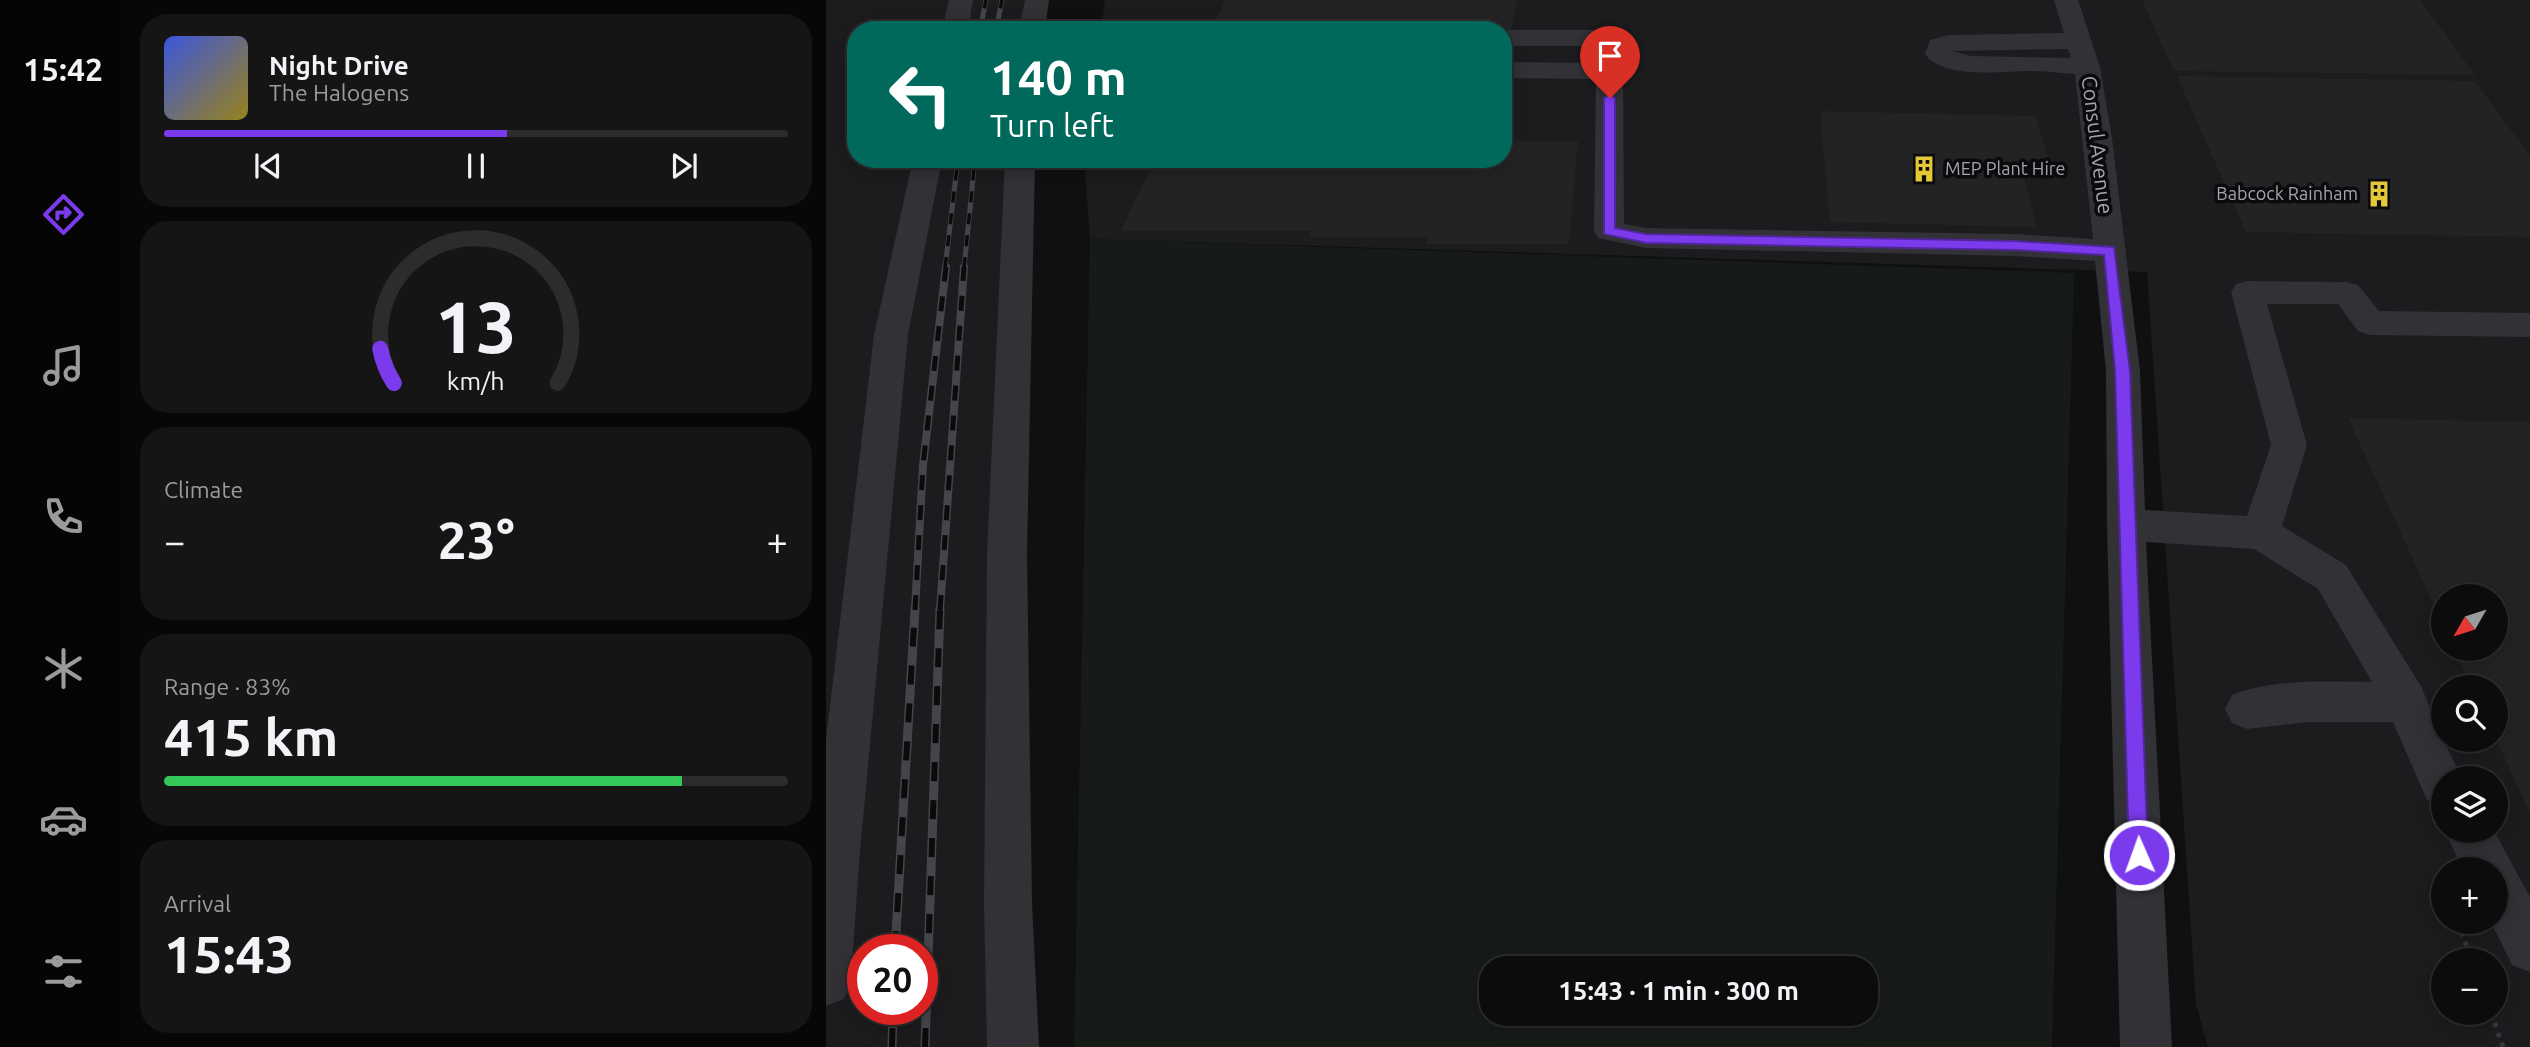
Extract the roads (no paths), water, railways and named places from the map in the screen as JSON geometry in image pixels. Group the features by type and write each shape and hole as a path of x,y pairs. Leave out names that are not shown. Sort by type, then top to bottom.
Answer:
{"lane":[{"path":"957,21 961,0"},
{"path":"1034,21 1037,0"},
{"name":"Consul Avenue","path":"2066,0 2083,54 2110,251 2123,371 2126,525 2146,1047"},
{"path":"1512,38 1619,38 1610,71 1609,231 1646,238 2015,246 2110,251"},
{"path":"1512,70 1610,71"},
{"path":"826,981 840,810 891,335 926,168"},
{"path":"1013,1047 1008,903 1007,554 1020,168"},
{"path":"2261,533 2289,446 2247,292 2347,293 2370,323 2530,325"},
{"path":"2126,525 2261,533 2332,577 2407,702 2433,766"},
{"path":"2247,709 2308,702 2407,702"},
{"path":"2508,906 2530,947"}],"railway":[{"path":"982,21 986,0"},
{"path":"998,21 1002,0"},
{"path":"945,268 957,168"},
{"path":"964,268 974,168"},
{"path":"915,610 923,465 946,267"},
{"path":"940,610 964,267"},
{"path":"896,934 915,609"},
{"path":"925,1047 940,609"},
{"path":"892,1047 893,1025"}],"place":[{"name":"MEP Plant Hire","path":"1924,169"},
{"name":"Babcock Rainham","path":"2379,194"}]}
